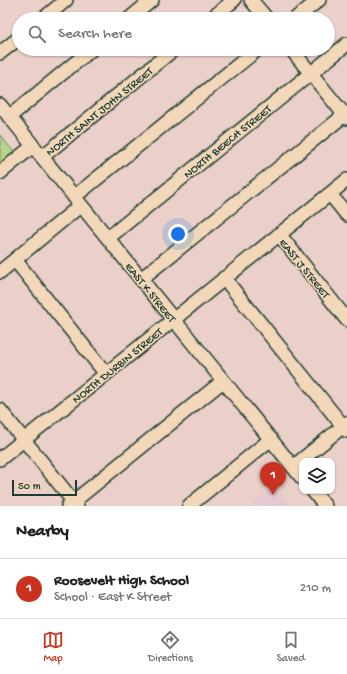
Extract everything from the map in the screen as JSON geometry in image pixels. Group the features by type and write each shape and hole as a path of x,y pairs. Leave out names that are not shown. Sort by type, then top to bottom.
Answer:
{"street":[{"path":"51,12 66,0"},
{"path":"137,12 152,0"},
{"path":"219,12 234,0"},
{"path":"251,0 260,12"},
{"path":"304,12 319,0"},
{"path":"0,53 12,44"},
{"name":"NORTH BEECH STREET","path":"335,54 347,44"},
{"path":"9,117 83,56"},
{"name":"NORTH SAINT JOHN STREET","path":"42,157 165,56"},
{"path":"0,272 15,260 77,201 250,56"},
{"path":"141,279 346,116 297,56"},
{"name":"NORTH BEECH STREET","path":"108,238 333,56"},
{"name":"EAST K STREET","path":"0,106 299,474"},
{"path":"0,173 33,146"},
{"name":"NORTH DURBIN STREET","path":"0,459 347,180"},
{"path":"330,194 347,215"},
{"name":"EAST J STREET","path":"279,234 347,320"},
{"path":"15,260 106,374"},
{"path":"224,278 346,426 293,467"},
{"path":"0,410 73,505 223,381"},
{"path":"189,506 271,439"}],"shaded area":[{"path":"275,485 290,504 288,506 250,506"}],"green space":[{"path":"0,135 16,155 0,169"}],"place":[{"name":"Roosevelt High School","path":"273,495"}]}
